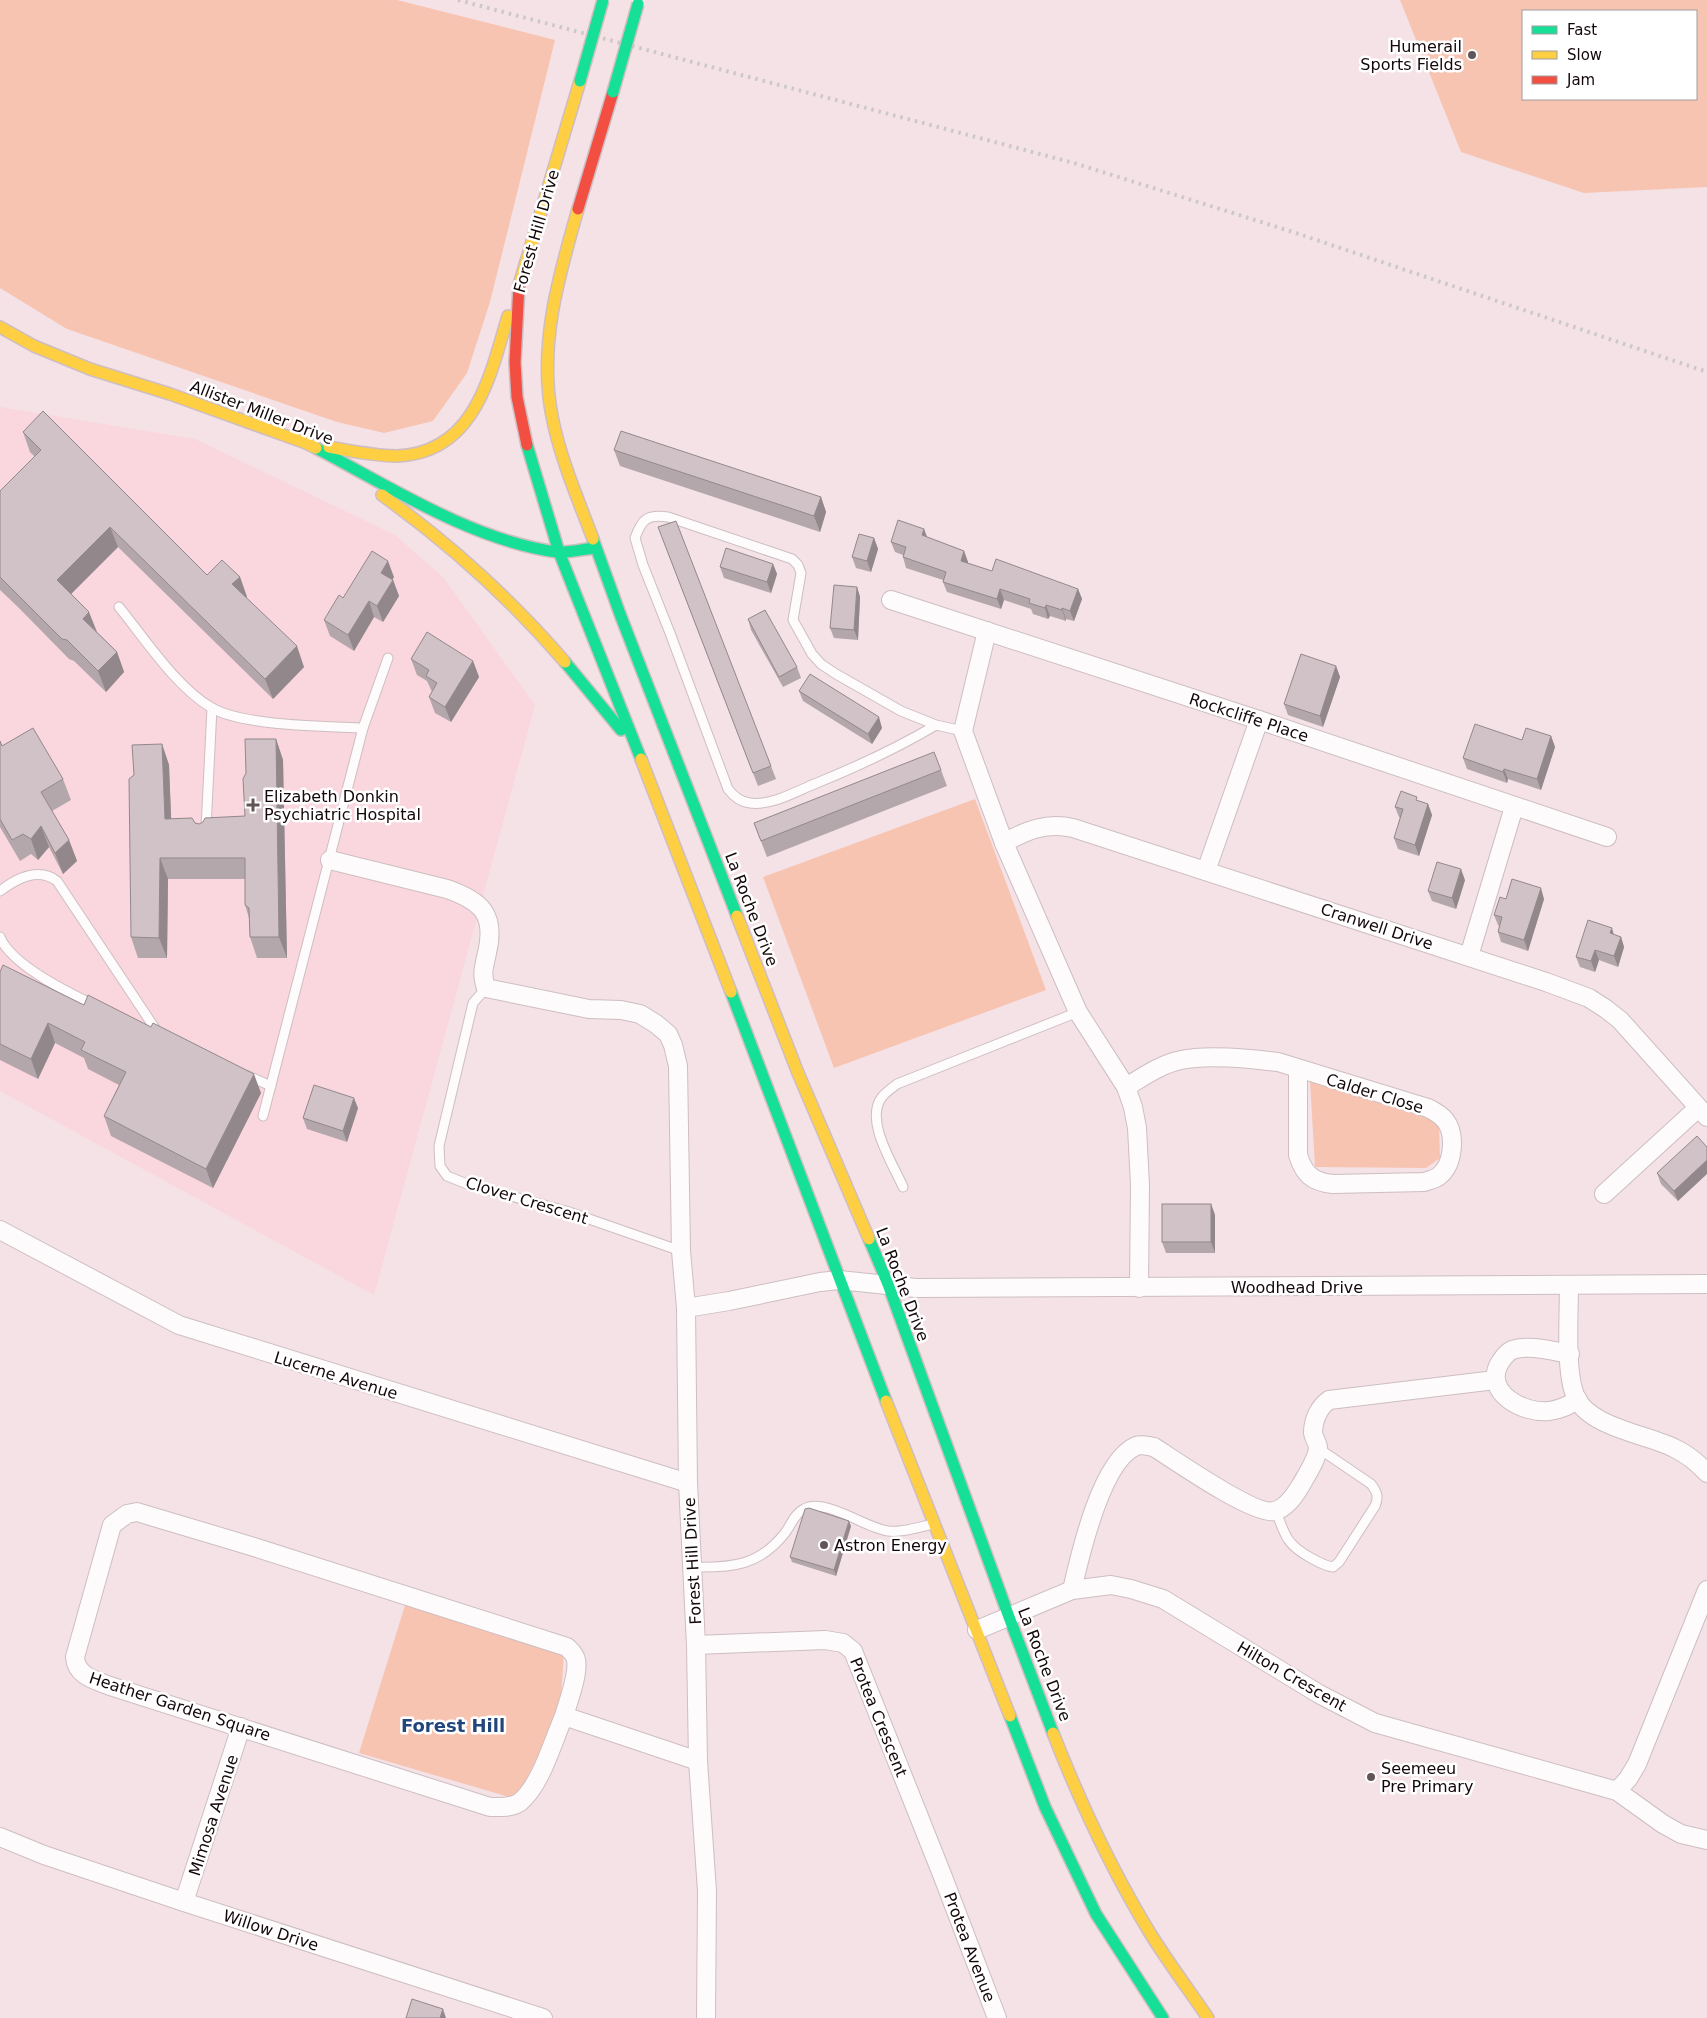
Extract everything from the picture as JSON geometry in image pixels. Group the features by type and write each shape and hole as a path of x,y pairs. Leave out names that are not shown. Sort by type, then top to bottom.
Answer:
{"street":[{"name":"Forest Hill Drive","path":"559,552 529,453 517,398 515,362 518,288 603,0"},
{"path":"595,548 568,470 552,416 548,382 548,346 554,300 561,268 639,2"},
{"path":"310,445 356,452 403,456 435,448 451,438 466,425 475,412 518,288"},
{"name":"Allister Miller Drive","path":"0,327 34,346 90,370 170,394 310,445 434,510 487,534 511,542 559,552 595,548"},
{"path":"310,445 440,538 503,595 561,657 635,747"},
{"name":"La Roche Drive","path":"595,548 798,1073 888,1284 1009,1617 1069,1773 1107,1857 1150,1934 1208,2018"},
{"path":"559,552 674,842 839,1280 977,1630 1044,1807 1096,1914 1163,2018"},
{"name":"Rockcliffe Place","path":"891,600 1259,720 1607,838"},
{"path":"987,631 963,731 1004,843 1078,1012 1126,1087 1133,1107 1137,1128 1140,1185 1139,1288"},
{"path":"1206,871 1259,720"},
{"path":"1469,956 1514,807"},
{"name":"Cranwell Drive","path":"1004,843 1026,831 1046,826 1060,825 1074,828 1469,956 1580,995 1606,1009 1620,1020 1703,1113"},
{"path":"330,860 462,894 480,906 488,920 490,938 482,976 486,988 589,1009 622,1010 640,1014 668,1034 678,1066 681,1251 686,1308 820,1282 839,1280 888,1284"},
{"name":"Calder Close","path":"1126,1087 1164,1066 1182,1060 1254,1059 1278,1062 1428,1108 1438,1113 1445,1120 1453,1139 1448,1160 1441,1174 1434,1179 1424,1182 1321,1183 1312,1178 1301,1167 1298,1155 1298,1069"},
{"path":"1604,1194 1703,1113"},
{"name":"Lucerne Avenue","path":"0,1230 153,1313 179,1325 688,1483"},
{"name":"Woodhead Drive","path":"888,1284 916,1288 1707,1284"},
{"path":"1569,1285 1570,1354 1574,1388 1583,1409 1594,1417 1672,1447 1693,1459 1707,1473"},
{"name":"Forest Hill Drive","path":"686,1308 688,1483 696,1645 698,1761 707,1891 706,2018"},
{"path":"1570,1354 1527,1348 1511,1351 1504,1356 1498,1366 1495,1380 1502,1393 1517,1404 1531,1409 1548,1412 1562,1409 1578,1400"},
{"path":"1072,1590 1084,1534 1101,1492 1119,1460 1126,1452 1137,1446 1154,1447 1249,1505 1270,1512 1276,1511 1286,1504 1300,1487 1312,1466 1318,1448 1313,1433 1314,1420 1324,1404 1329,1400 1495,1380"},
{"name":"Heather Garden Square","path":"136,1512 567,1647 574,1654 577,1661 564,1716 538,1777 529,1791 519,1803 504,1808 490,1807 110,1686 82,1674 76,1665 75,1657 112,1526 120,1517 136,1512"},
{"name":"Hilton Crescent","path":"977,1630 1072,1590 1111,1585 1131,1589 1163,1599 1319,1694 1375,1723 1617,1791 1663,1824 1681,1834 1707,1840"},
{"path":"1617,1791 1628,1779 1637,1764 1707,1590"},
{"name":"Protea Crescent","path":"696,1645 825,1640 849,1646 859,1664 943,1877"},
{"path":"564,1716 698,1761"},
{"name":"Mimosa Avenue","path":"184,1902 241,1727"},
{"name":"Willow Drive","path":"0,1837 44,1855 184,1902 543,2018"},
{"name":"Protea Avenue","path":"943,1877 997,2018"}],"lane":[{"path":"936,725 904,744 866,762 780,798 752,804 735,798 728,789 640,557 635,538 643,522 655,515 668,517 792,559 798,565 801,573 793,620 812,654 836,674 883,702 936,725 963,731"},
{"path":"119,607 184,687 212,708 229,715 267,722 363,728"},
{"path":"263,1116 363,728 388,658"},
{"path":"206,839 212,708"},
{"path":"0,891 14,880 29,875 51,876 57,881 163,1035 141,1026"},
{"path":"0,937 2,942 22,963 55,986 106,1011"},
{"name":"Clover Crescent","path":"486,988 473,1003 438,1146 440,1166 448,1176 467,1184 566,1210 681,1251"},
{"path":"903,1187 877,1129 876,1113 882,1097 897,1084 1078,1012"},
{"path":"236,1070 271,1086"},
{"path":"1276,1511 1284,1534 1296,1550 1326,1566 1333,1567 1339,1562 1376,1506 1378,1499 1376,1490 1371,1484 1318,1448"},
{"path":"692,1567 722,1568 762,1556 776,1543 798,1514 804,1509 811,1507 821,1507 836,1511 868,1526 896,1532 935,1523"}],"shaded area":[{"path":"0,0 397,0 555,40 490,302 467,373 433,421 384,433 337,422 67,329 0,288"},
{"name":"Humerail Sports Fields","path":"1400,0 1707,0 1707,187 1584,193 1461,152"},
{"name":"Elizabeth Donkin Psychiatric Hospital","path":"0,407 195,439 395,535 443,577 535,705 374,1295 0,1091"},
{"path":"975,799 1046,990 834,1068 763,877"},
{"path":"1310,1081 1439,1122 1440,1158 1426,1168 1315,1167"},
{"path":"407,1599 564,1651 560,1714 516,1799 359,1753"}],"building":[{"path":"43,411 207,575 222,560 240,577 232,584 297,646 265,679 110,527 57,580 89,612 83,619 117,652 98,671 67,640 62,639 0,577 0,491 41,450 23,432"},
{"path":"621,431 821,497 814,516 614,450"},
{"path":"898,520 924,529 922,535 964,551 961,561 992,571 996,559 1078,589 1070,611 1046,605 1045,608 1029,603 1030,599 1000,589 997,599 943,582 946,572 903,557 906,547 891,542"},
{"path":"676,521 771,766 753,773 658,527"},
{"path":"859,534 874,538 867,561 852,557"},
{"path":"726,548 773,564 767,582 720,567"},
{"path":"372,551 388,561 381,573 393,580 377,606 369,601 348,635 324,620 339,595 343,598"},
{"path":"834,585 857,587 854,630 830,628"},
{"path":"765,610 797,667 779,677 748,619"},
{"path":"427,632 473,661 445,707 429,697 437,683 426,676 429,670 411,659"},
{"path":"1301,654 1336,666 1320,716 1284,704"},
{"path":"810,674 879,717 868,734 799,691"},
{"path":"1475,724 1522,740 1526,728 1551,736 1537,779 1504,769 1503,772 1463,758"},
{"path":"33,728 63,779 41,792 69,840 55,853 41,826 31,839 23,834 12,840 0,819 0,741 2,746"},
{"path":"245,739 276,739 279,937 250,937 249,908 245,905 245,858 160,858 159,938 131,937 129,779 134,775 132,745 162,744 165,819 192,818 195,823 199,824 205,818 245,816 243,779 246,773"},
{"path":"934,752 941,770 761,841 754,823"},
{"path":"1401,791 1417,797 1416,800 1428,804 1415,845 1394,838 1403,809 1395,807"},
{"path":"1437,862 1461,869 1452,898 1428,891"},
{"path":"1512,879 1541,888 1524,940 1498,932 1502,917 1494,915 1500,897 1506,899"},
{"path":"1588,920 1612,928 1610,933 1621,937 1614,956 1595,950 1591,961 1576,957"},
{"path":"3,965 84,1005 88,995 151,1027 153,1023 254,1074 206,1169 104,1116 126,1072 81,1050 85,1042 48,1023 31,1059 0,1044 0,972"},
{"path":"314,1085 354,1098 343,1131 303,1118"},
{"path":"1697,1136 1707,1147 1707,1160 1674,1191 1657,1173"},
{"path":"1162,1204 1211,1204 1211,1242 1162,1242"},
{"path":"809,1508 849,1521 834,1570 790,1557 805,1509"},
{"path":"412,1999 443,2009 440,2018 406,2018"}],"railway":[{"path":"458,0 1074,163 1296,233 1707,372"}],"traffic: fast":[{"path":"580,81 603,0"},
{"path":"613,92 638,4"},
{"path":"527,445 559,552 641,759"},
{"path":"316,448 433,511 495,537 557,552 595,548"},
{"path":"593,539 620,614 737,916"},
{"path":"565,662 621,730"},
{"path":"731,992 886,1401"},
{"path":"869,1239 888,1284 1053,1733"},
{"path":"1010,1716 1045,1807 1096,1914 1163,2018"}],"traffic: slow":[{"path":"519,285 580,81"},
{"path":"578,209 564,259 553,311 547,363 548,390 555,432 593,539"},
{"path":"329,447 397,456 423,452 445,441 462,426 486,386 508,316"},
{"path":"0,327 34,346 90,369 170,394 316,448"},
{"path":"382,495 432,533 479,573 523,616 565,662"},
{"path":"641,759 731,992"},
{"path":"737,916 798,1073 869,1239"},
{"path":"886,1401 1010,1716"},
{"path":"1053,1733 1085,1810 1122,1884 1157,1944 1208,2018"}],"traffic: jam":[{"path":"578,209 613,92"},
{"path":"519,285 515,362 517,397 527,445"}],"place":[{"name":"Humerail Sports Fields","path":"1472,55"},
{"name":"Elizabeth Donkin Psychiatric Hospital","path":"253,805"},
{"name":"Astron Energy","path":"824,1545"},
{"name":"Seemeeu Pre Primary","path":"1371,1777"}],"district":[{"name":"Forest Hill","path":"453,1726"}]}
